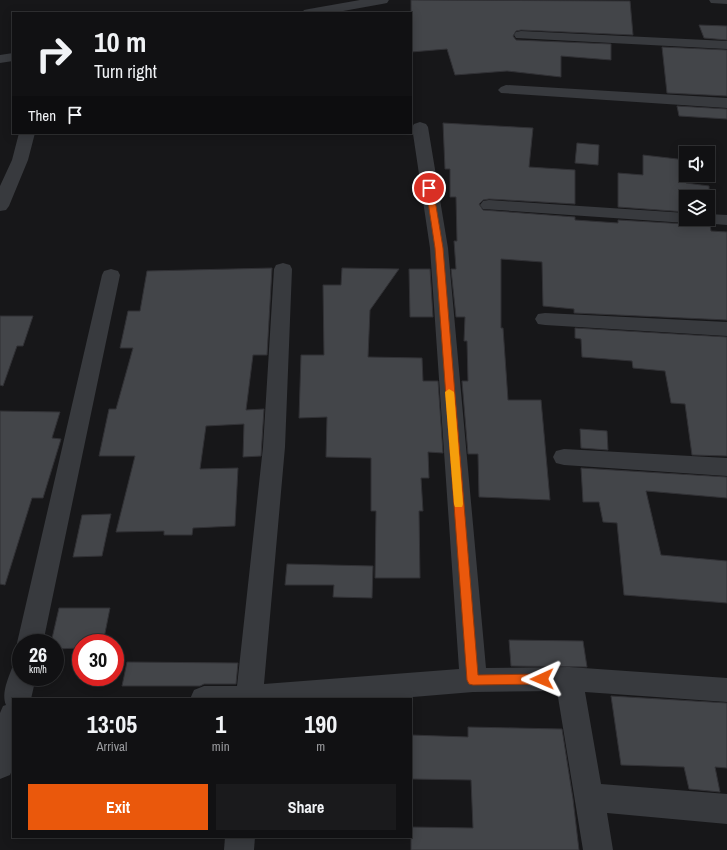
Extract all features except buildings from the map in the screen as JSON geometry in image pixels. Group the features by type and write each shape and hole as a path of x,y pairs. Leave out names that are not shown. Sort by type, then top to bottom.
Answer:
{"street":[{"path":"315,12 382,0"},
{"path":"716,0 727,0"},
{"path":"522,35 727,45"},
{"path":"0,59 12,57"},
{"path":"506,90 727,102"},
{"path":"420,127 439,248 473,680"},
{"path":"0,206 20,160 27,134"},
{"path":"489,205 679,218"},
{"path":"715,219 727,220"},
{"path":"283,269 274,447 249,698 473,680 569,679 727,690"},
{"path":"32,634 111,275"},
{"path":"545,319 727,329"},
{"path":"564,457 727,468"},
{"path":"569,679 598,850"},
{"path":"17,698 20,686"},
{"path":"0,704 12,704"},
{"path":"0,765 12,719"},
{"path":"589,797 727,809"},
{"path":"239,850 240,838"}],"slow traffic":[{"path":"449,392 459,504"}],"route":[{"path":"429,188 439,248 473,680 542,679"}]}
